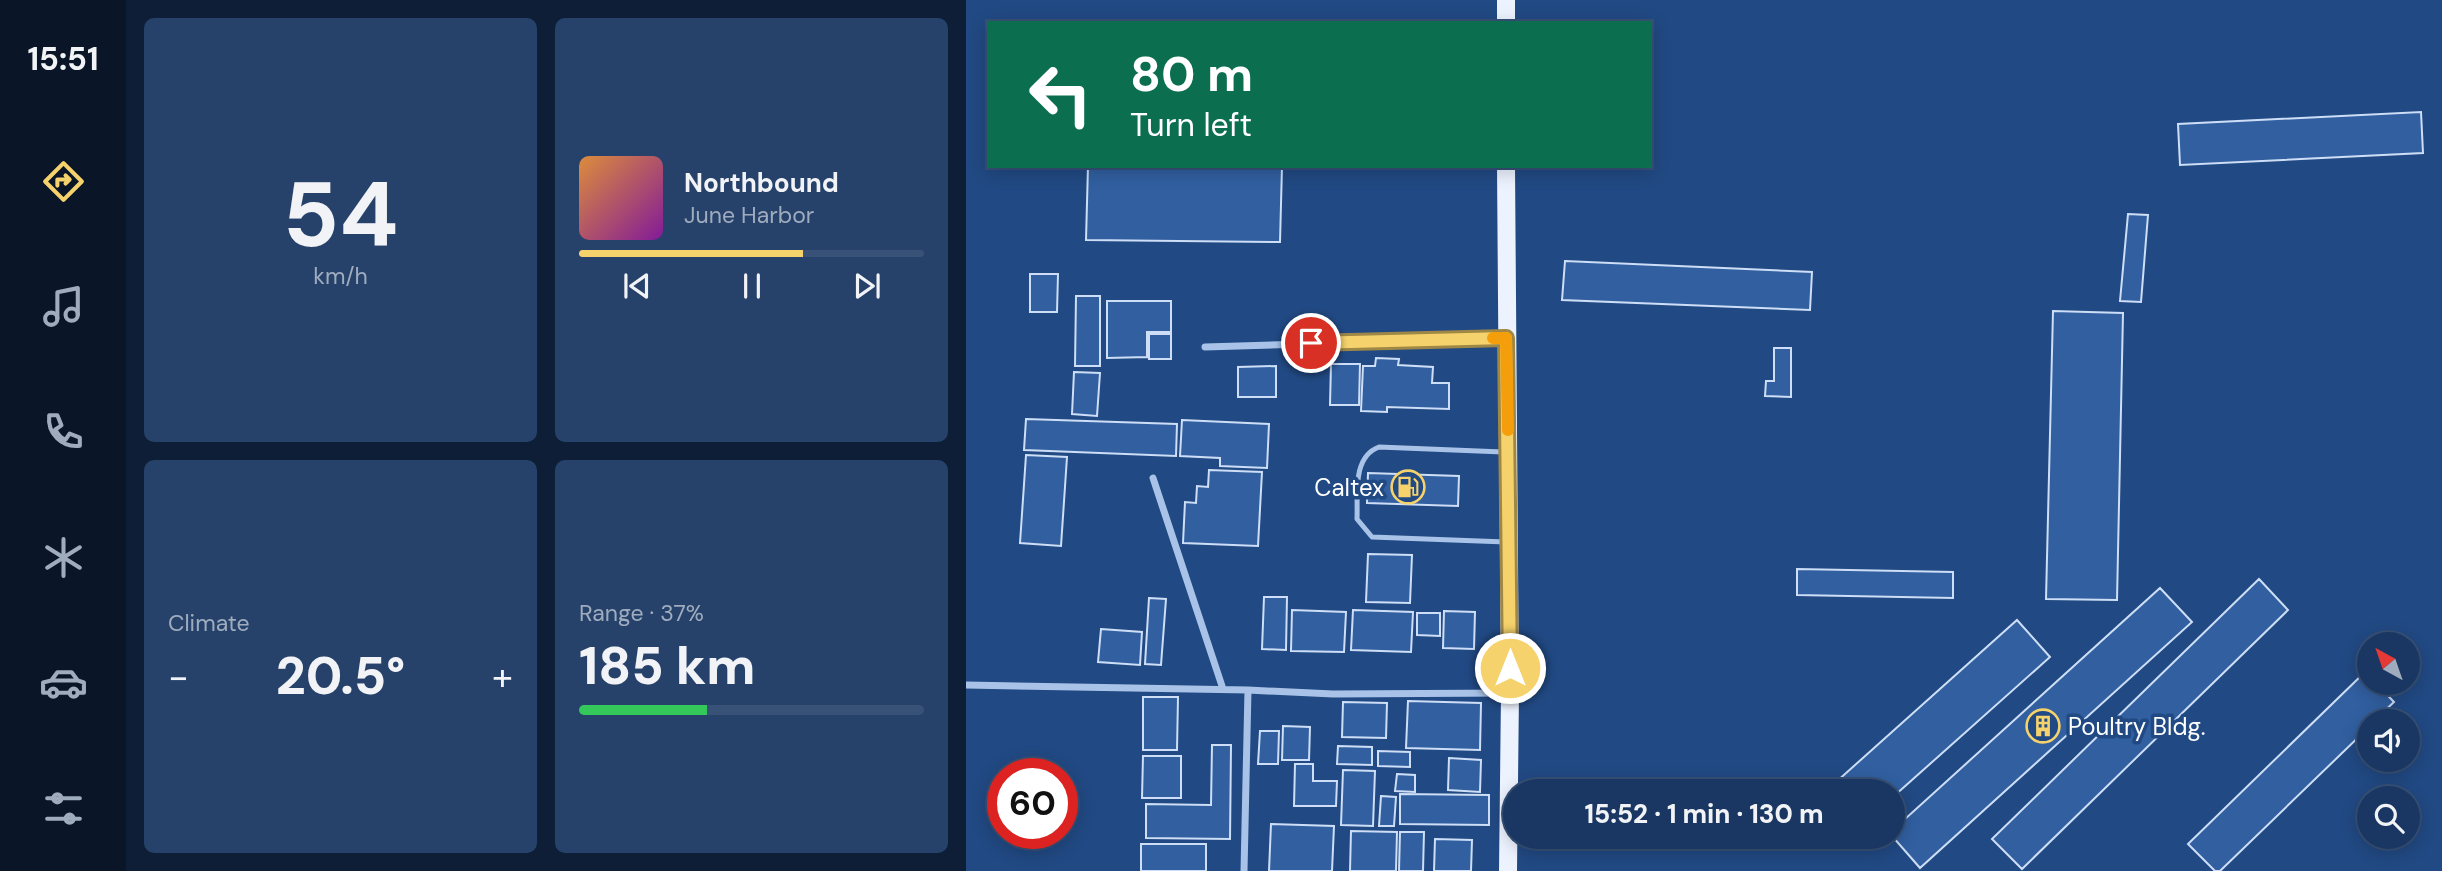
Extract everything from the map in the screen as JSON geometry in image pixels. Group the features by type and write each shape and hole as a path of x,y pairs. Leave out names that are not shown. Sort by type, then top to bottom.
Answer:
{"main road":[{"path":"1506,0 1506,21"},
{"path":"1506,168 1510,693 1508,871"}],"street":[{"path":"1205,347 1506,338"},
{"path":"1153,478 1223,689"},
{"path":"966,685 1223,689 1333,694 1510,693"},
{"path":"1244,871 1248,690"}],"lane":[{"path":"1509,452 1379,447 1367,451 1360,463 1357,519 1372,537 1509,542"}],"building":[{"path":"2421,112 2423,153 2180,165 2178,124"},
{"path":"1088,168 1282,168 1280,242 1086,240"},
{"path":"2128,214 2148,215 2141,302 2120,301"},
{"path":"1565,261 1812,272 1810,310 1562,300"},
{"path":"1030,274 1058,274 1057,312 1030,312"},
{"path":"1076,296 1100,296 1100,366 1075,366"},
{"path":"1107,301 1171,301 1171,332 1147,332 1147,357 1107,358"},
{"path":"2053,311 2123,313 2117,600 2046,599"},
{"path":"1149,334 1171,334 1171,359 1149,359"},
{"path":"1774,348 1791,348 1791,397 1765,396 1766,381 1774,381"},
{"path":"1376,358 1399,359 1398,365 1433,367 1432,383 1449,383 1449,409 1387,407 1387,412 1361,411 1363,366 1375,366"},
{"path":"1331,364 1360,364 1359,405 1330,405"},
{"path":"1276,366 1276,397 1238,397 1238,367"},
{"path":"1074,372 1100,373 1097,416 1072,414"},
{"path":"1026,419 1177,424 1176,456 1024,450"},
{"path":"1182,420 1269,424 1267,468 1220,466 1220,458 1180,456"},
{"path":"1026,455 1067,457 1061,546 1020,543"},
{"path":"1209,470 1262,472 1258,546 1183,543 1185,502 1196,503 1197,486 1208,487"},
{"path":"1368,473 1459,476 1458,506 1367,503"},
{"path":"1368,554 1412,555 1410,603 1366,602"},
{"path":"1797,569 1953,572 1953,598 1797,595"},
{"path":"2259,579 2288,610 2022,869 1992,839"},
{"name":"Poultry Bldg.","path":"2160,588 2192,622 1920,868 1903,849 1905,819"},
{"path":"1264,597 1287,597 1286,650 1262,649"},
{"path":"1149,598 1166,599 1161,665 1145,664"},
{"path":"1292,610 1346,612 1344,652 1291,651"},
{"path":"1353,610 1413,612 1411,652 1351,650"},
{"path":"1444,611 1475,612 1474,649 1443,648"},
{"path":"1417,613 1440,613 1440,636 1417,635"},
{"path":"2017,620 2050,657 1905,786 1905,779 1839,779"},
{"path":"1101,629 1142,632 1140,665 1098,662"},
{"path":"2357,680 2357,695 2387,695 2394,702 2387,709 2357,709 2357,739 2220,871 2215,871 2188,844"},
{"path":"1143,697 1178,697 1177,750 1143,750"},
{"path":"1408,701 1481,703 1480,750 1406,748"},
{"path":"1343,702 1387,703 1386,738 1342,737"},
{"path":"1283,726 1310,727 1309,760 1282,760"},
{"path":"1260,731 1279,731 1278,764 1258,764"},
{"path":"1212,745 1231,745 1230,839 1146,838 1146,804 1211,805"},
{"path":"1338,746 1372,747 1372,765 1337,764"},
{"path":"1378,751 1410,752 1410,767 1378,766"},
{"path":"1143,756 1181,756 1181,798 1142,798"},
{"path":"1449,758 1481,760 1480,792 1448,790"},
{"path":"1295,764 1313,764 1313,781 1337,781 1336,806 1294,806"},
{"path":"1343,770 1375,771 1373,826 1341,825"},
{"path":"1397,774 1415,775 1415,792 1395,791"},
{"path":"1400,794 1489,795 1489,825 1400,824"},
{"path":"1381,796 1396,797 1394,826 1379,826"},
{"path":"1271,824 1334,826 1332,871 1269,871"},
{"path":"1351,831 1397,832 1396,871 1350,871"},
{"path":"1400,832 1424,832 1423,871 1399,871"},
{"path":"1435,839 1472,840 1471,871 1434,871"},
{"path":"1141,844 1206,844 1206,871 1141,871"}],"slow traffic":[{"path":"1493,338 1506,338 1508,430"}],"place":[{"name":"Caltex","path":"1408,487"},
{"name":"Poultry Bldg.","path":"2043,726"}],"route":[{"path":"1311,343 1506,338 1510,668"}]}
